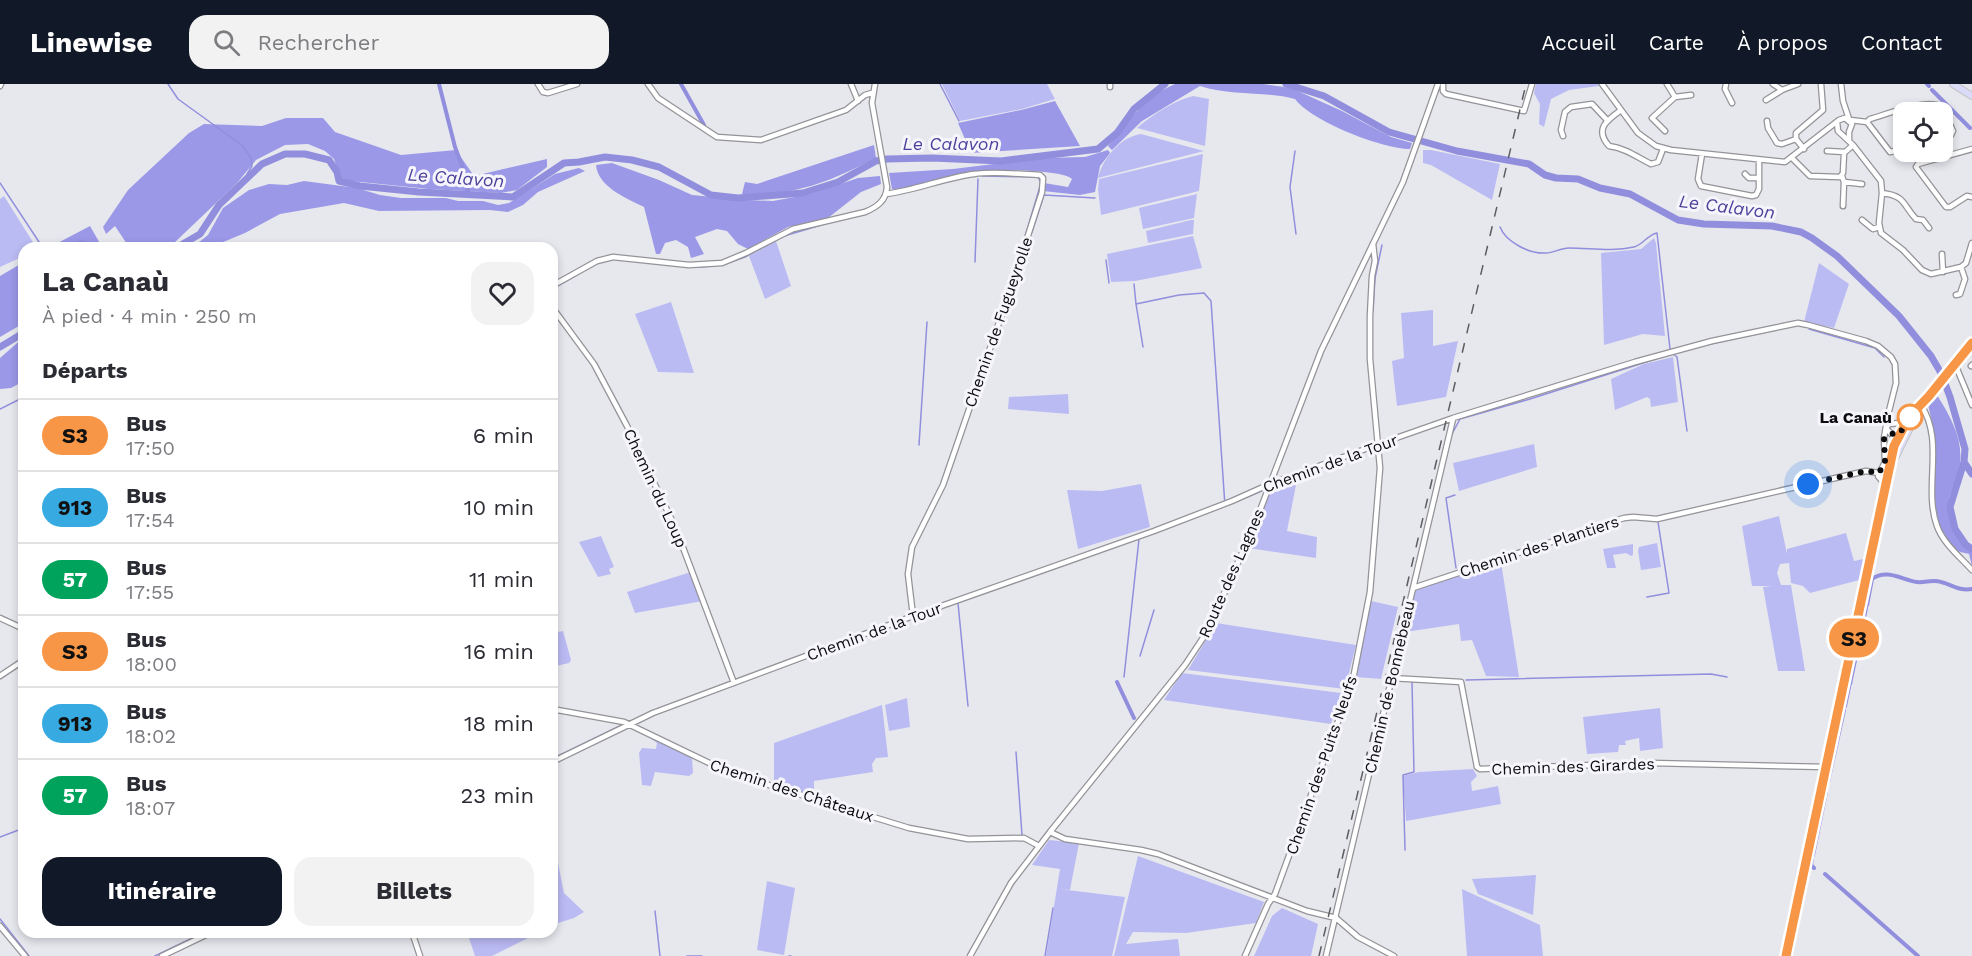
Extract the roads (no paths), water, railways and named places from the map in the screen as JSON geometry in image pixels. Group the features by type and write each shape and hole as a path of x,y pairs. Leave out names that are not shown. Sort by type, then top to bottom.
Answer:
{"main road":[{"path":"1953,84 1972,94"},
{"path":"1959,84 1972,94"},
{"path":"1786,956 1890,464 1902,431 1972,344"},
{"path":"1887,484 1913,416"}],"street":[{"path":"538,84 543,92 548,93 577,84"},
{"path":"648,84 658,98 709,133 726,139 761,140 846,111 865,95 872,93"},
{"path":"851,84 858,101"},
{"path":"558,283 597,261 607,258 643,259 689,265 706,265 729,260 793,229 870,210 880,204 886,194 886,180 872,104 875,84"},
{"name":"Route des Lagnes","path":"970,956 1011,883 1199,646 1251,534 1268,484 1321,351 1388,215 1415,152 1438,84"},
{"path":"1443,84 1443,91 1446,94 1524,111 1532,84"},
{"path":"1602,84 1644,139 1663,149 1780,163 1792,158 1843,118 1865,122 1890,152 1893,151"},
{"path":"1667,84 1675,97"},
{"path":"1726,84 1725,89 1732,103"},
{"path":"1773,84 1782,90"},
{"path":"1766,100 1798,84"},
{"path":"1804,149 1796,139 1796,133 1823,110 1821,84"},
{"path":"1841,84 1843,102 1849,120 1851,143 1845,152 1842,206"},
{"path":"1665,131 1653,117 1675,97 1691,95"},
{"path":"1843,102 1838,121 1840,132 1881,181 1880,226 1884,236 1903,250 1925,272 1931,274 1961,267 1966,263 1972,243"},
{"path":"1563,136 1561,130 1565,112 1571,107 1592,104 1607,120"},
{"path":"1621,110 1607,120 1602,132 1603,139 1609,146 1622,148 1651,164 1658,162 1663,149"},
{"path":"1825,132 1850,130 1870,119 1893,113"},
{"path":"1767,121 1768,128 1777,143 1782,144 1796,139"},
{"path":"1972,148 1918,164 1916,167 1946,207 1968,196 1972,197"},
{"path":"1827,151 1845,152"},
{"path":"1702,154 1698,179 1704,188 1752,196 1756,195 1759,189 1757,178 1759,161"},
{"path":"1792,158 1810,176 1842,176"},
{"name":"Chemin de Fugueyrolle","path":"886,194 972,174 1038,175 1043,178 1042,192 1013,282 943,485 912,547 908,574 913,616"},
{"path":"1745,174 1749,178 1757,178"},
{"path":"1844,182 1863,184"},
{"path":"1882,194 1895,195 1902,199 1916,219 1923,220 1929,228"},
{"path":"1862,220 1873,229 1880,226"},
{"name":"Chemin des Puits Neufs","path":"1245,956 1272,898 1353,679 1370,592 1380,468 1370,359 1370,304 1375,261 1373,244"},
{"path":"1942,254 1943,272"},
{"path":"1956,295 1960,294 1965,279 1961,267"},
{"name":"Chemin du Loup","path":"558,315 594,364 627,426 676,529 734,683"},
{"name":"Chemin de la Tour","path":"558,759 653,712 1188,518 1268,484 1378,444 1453,418 1635,362 1712,341 1798,323 1878,346 1891,357 1895,364 1896,383 1884,438 1885,462 1879,473"},
{"path":"1955,365 1972,405"},
{"path":"1922,405 1927,414 1932,437 1933,495 1937,526 1944,538 1972,570"},
{"path":"1888,415 1902,431 1900,447"},
{"path":"1890,464 1889,458 1894,440 1886,428 1913,416"},
{"name":"Chemin de Bonnebeau","path":"1326,956 1453,418"},
{"path":"1884,438 1902,431"},
{"name":"Chemin des Plantiers","path":"1412,588 1624,518 1657,519 1866,471 1879,473"},
{"path":"1879,473 1879,479 1887,484"},
{"path":"0,618 18,626"},
{"path":"0,676 18,664"},
{"name":"Chemin des Girardes","path":"1391,678 1461,682 1477,767 1480,769 1651,764 1827,767"},
{"name":"Chemin des Châteaux","path":"558,710 630,724 730,773 875,818 944,836 1024,838 1039,846"},
{"path":"1050,832 1060,837 1158,854 1307,911 1336,918 1358,937 1394,956"},
{"path":"0,926 25,956"},
{"path":"162,956 200,938"},
{"path":"414,938 420,956"}],"waterway":[{"path":"168,84 178,99 243,146 251,158 252,166 247,174 248,177"},
{"path":"439,84 455,147 467,179 468,195"},
{"path":"681,84 704,125"},
{"path":"940,84 959,121"},
{"name":"Le Calavon","path":"186,242 200,234 219,205 262,164 285,154 305,154 329,160 337,172 339,181 360,186 419,192 513,197 564,163 605,157 632,160 659,167 711,195 738,198 803,193 838,182 876,161 887,159 1001,161 1098,149 1117,133 1134,109 1165,84"},
{"name":"Le Calavon","path":"1286,84 1324,96 1389,132 1457,151 1529,164 1545,175 1578,179 1600,188 1630,194 1678,220 1704,224 1772,226 1801,232 1812,238 1837,256 1899,316 1931,356 1941,373 1965,449 1964,462 1950,507 1955,529 1966,545 1972,549"},
{"path":"1932,90 1970,128"},
{"path":"1295,151 1290,187 1296,234"},
{"path":"982,176 1038,177 1041,183 1019,257"},
{"path":"975,262 978,179"},
{"path":"0,183 39,242"},
{"path":"1032,232 1044,195 1095,198"},
{"path":"784,236 828,223"},
{"path":"1500,227 1507,238 1519,246 1539,253 1569,248 1610,250 1626,248 1637,246 1657,233 1670,349"},
{"path":"78,242 86,242"},
{"path":"722,265 745,257 767,245"},
{"path":"1373,311 1375,278 1382,245"},
{"path":"1106,260 1109,283"},
{"path":"701,267 711,266"},
{"path":"558,286 575,276"},
{"path":"1134,284 1136,304 1179,295 1204,293 1211,301 1225,506 1227,505"},
{"path":"1136,304 1143,347"},
{"path":"560,314 584,347"},
{"path":"919,445 927,322"},
{"path":"1706,345 1779,329"},
{"path":"1809,329 1875,348 1884,357"},
{"name":"Le Calavon","path":"0,347 18,336"},
{"path":"1673,354 1677,357 1687,431"},
{"path":"1452,434 1460,419 1665,356"},
{"path":"0,409 18,400"},
{"path":"616,400 623,414"},
{"path":"1964,462 1972,474"},
{"path":"1270,487 1282,482"},
{"path":"1240,500 1266,489"},
{"path":"1455,495 1446,498 1456,568"},
{"path":"1647,597 1669,593 1658,522"},
{"path":"1124,677 1139,539"},
{"path":"1867,605 1872,579 1883,575 1917,582 1938,581 1959,588 1972,589"},
{"path":"958,603 968,706"},
{"path":"1850,684 1866,608"},
{"path":"1140,656 1154,610"},
{"path":"11,671 18,667"},
{"path":"1466,680 1711,674 1727,677"},
{"path":"1117,682 1134,718"},
{"path":"1405,850 1403,775 1414,772 1412,682"},
{"path":"1845,706 1849,687"},
{"path":"1828,782 1844,710"},
{"path":"558,756 620,726"},
{"path":"1016,752 1022,835"},
{"path":"1813,855 1826,792"},
{"path":"1782,956 1808,828"},
{"path":"0,837 18,830"},
{"path":"988,841 1022,840"},
{"path":"1812,859 1811,865 1814,868"},
{"path":"1792,956 1811,866"},
{"path":"1825,874 1918,956"},
{"path":"1045,956 1053,908"},
{"path":"655,911 660,956"},
{"path":"0,919 29,956"},
{"path":"155,956 192,938"},
{"path":"687,956 702,956"}],"railway":[{"path":"1319,956 1526,84"}],"place":[{"name":"La Canaù","path":"1910,417"}]}
